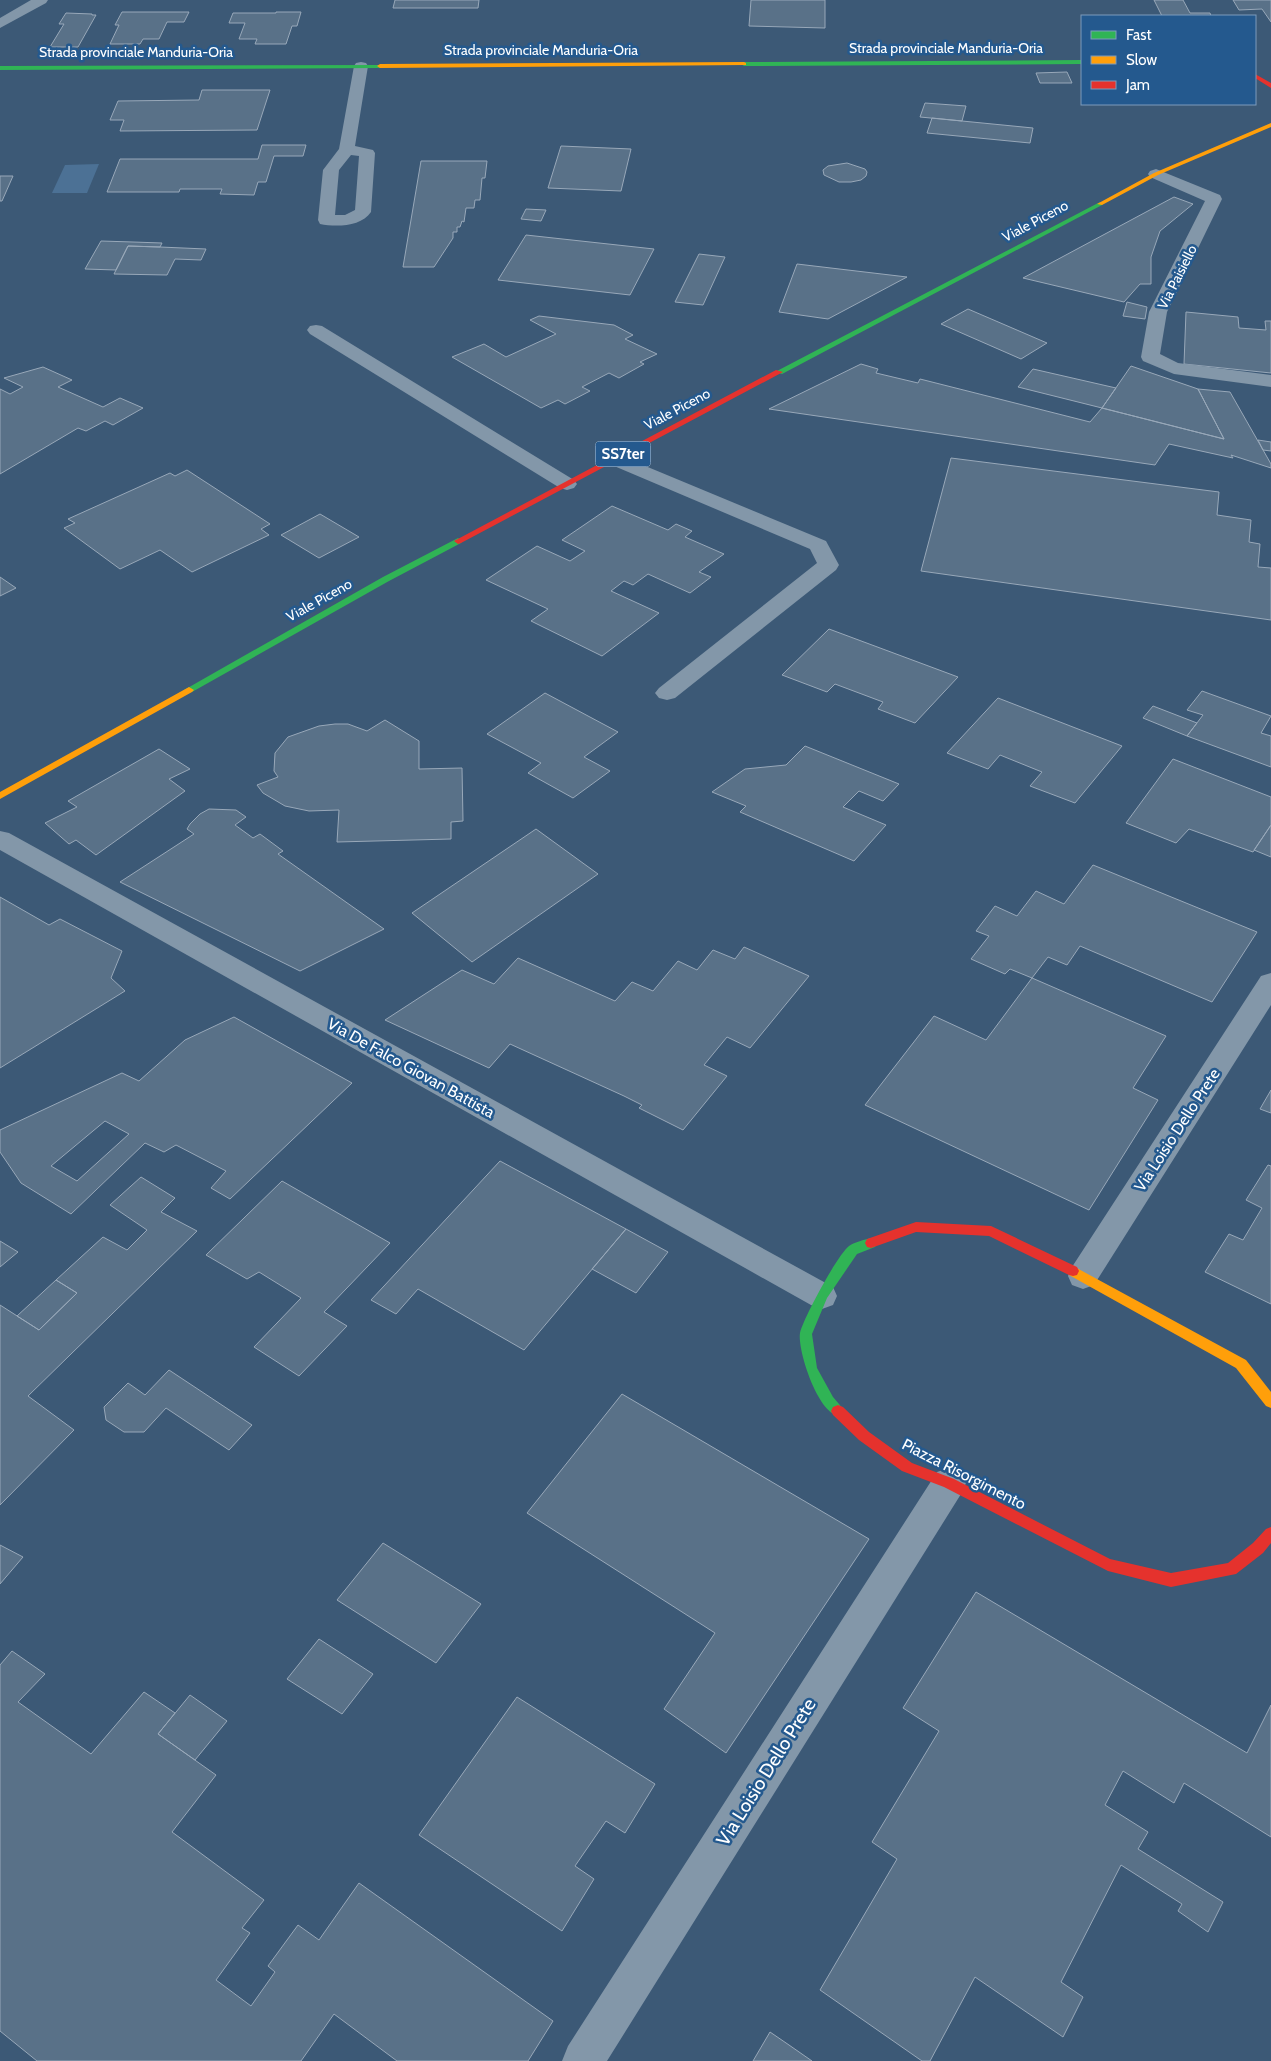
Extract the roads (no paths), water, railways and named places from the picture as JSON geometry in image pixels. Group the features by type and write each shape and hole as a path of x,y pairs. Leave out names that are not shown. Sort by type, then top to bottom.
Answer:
{"street":[{"path":"0,24 41,0"},
{"name":"Strada provinciale Manduria-Oria","path":"0,68 1081,62"},
{"path":"347,149 361,66"},
{"path":"1256,77 1271,86"},
{"name":"Viale Piceno","path":"0,796 386,579 1156,174 1263,132 1271,125"},
{"name":"Via Paisiello","path":"1156,174 1214,198 1204,222 1158,312 1150,357 1174,368 1271,381"},
{"path":"316,330 566,484"},
{"path":"614,459 819,545 828,565 667,693"},
{"name":"Via De Falco Giovan Battista","path":"0,839 822,1296"},
{"name":"Via Loisio Dello Prete","path":"1083,1276 1271,983"},
{"name":"Piazza Risorgimento","path":"1271,1402 1241,1364 1083,1276 990,1231 916,1227 853,1250 822,1296 806,1334 811,1368 828,1401 864,1436 906,1467 949,1483 1108,1565 1171,1580 1231,1569 1258,1548 1271,1533"},
{"name":"Via Loisio Dello Prete","path":"583,2061 949,1483"}],"water":[{"path":"99,164 87,193 52,193 65,165"}]}
